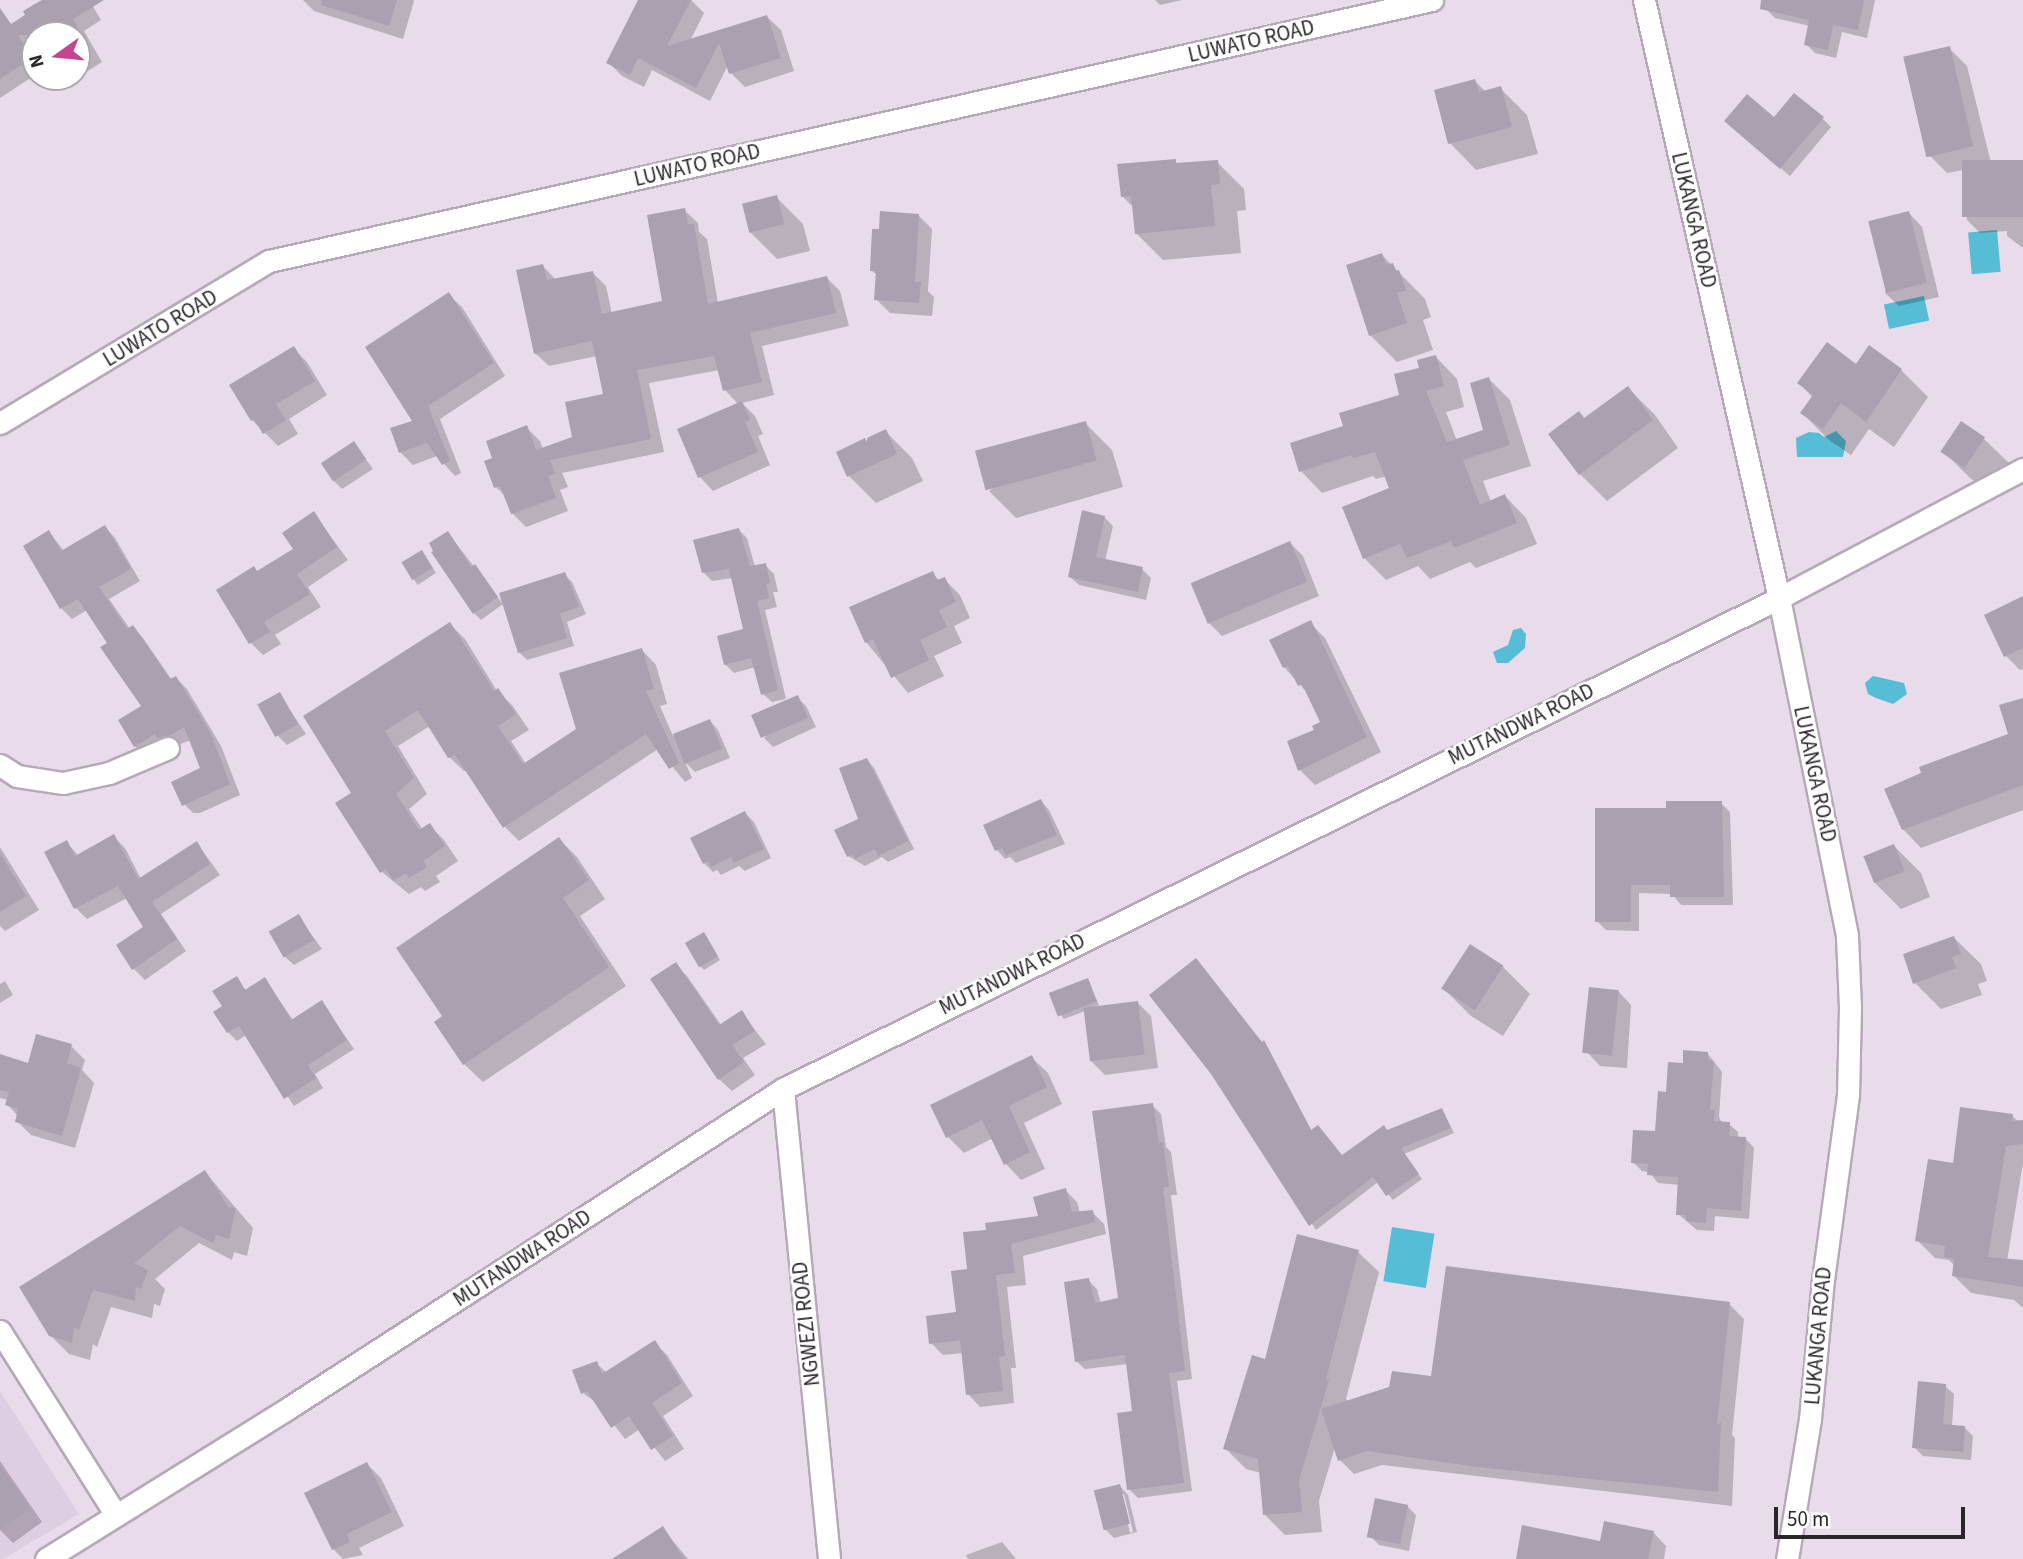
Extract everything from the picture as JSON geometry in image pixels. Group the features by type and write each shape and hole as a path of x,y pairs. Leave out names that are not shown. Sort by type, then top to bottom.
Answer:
{"street":[{"name":"LUWATO ROAD","path":"0,424 269,261 1432,0"},
{"name":"LUKANGA ROAD","path":"1644,0 1779,598 1847,936 1850,1007 1848,1095 1823,1279 1810,1419 1787,1559"},
{"name":"MUTANDWA ROAD","path":"46,1559 290,1407 783,1089 1779,598 2023,469"},
{"path":"0,765 17,776 63,783 109,773 168,748"},
{"name":"NGWEZI ROAD","path":"783,1089 829,1559"},
{"path":"0,1331 116,1515"}],"shaded area":[{"path":"0,1391 79,1514 3,1559 0,1559"}],"water":[{"path":"1997,230 2001,272 1972,274 1968,233"},
{"path":"1924,296 1929,320 1889,329 1884,305"},
{"path":"1836,431 1846,441 1843,457 1797,457 1796,438 1809,432 1819,433 1824,437"},
{"path":"1521,628 1526,634 1525,648 1508,663 1497,663 1493,652 1508,645 1513,630"},
{"path":"1873,676 1904,683 1907,694 1893,704 1868,694 1865,683"},
{"path":"1392,1227 1434,1234 1426,1288 1383,1281"}],"building":[{"path":"42,0 104,0 73,19 74,21 21,21 21,35 18,35 21,40 21,65 0,79 0,8 11,24 25,15 23,11"},
{"path":"322,0 397,0 389,26 321,5"},
{"path":"638,0 691,0 667,46 767,15 781,58 729,74 719,43 696,88 638,58 630,75 606,63"},
{"path":"1761,0 1864,0 1858,30 1833,25 1828,50 1804,45 1809,20 1760,9"},
{"path":"1950,46 1973,146 1926,157 1903,57"},
{"path":"1475,79 1479,92 1501,86 1512,127 1448,144 1434,90"},
{"path":"1794,93 1824,117 1780,169 1724,121 1747,94 1774,117"},
{"path":"1176,159 1176,163 1218,160 1220,184 1211,185 1215,226 1135,234 1131,196 1121,197 1117,164"},
{"path":"1962,160 2023,160 2023,217 1962,217"},
{"path":"777,195 784,224 749,233 742,204"},
{"path":"685,208 688,224 694,224 708,304 827,276 836,313 750,333 762,382 723,391 714,356 637,370 651,439 550,460 555,474 548,476 556,498 511,514 500,486 494,488 484,461 492,458 486,441 527,425 536,450 572,437 565,402 603,394 592,341 534,354 516,270 543,264 547,280 593,271 602,314 662,301 647,215"},
{"path":"880,211 919,214 915,282 921,282 919,303 874,300 876,271 870,271 872,229 879,229"},
{"path":"1909,211 1927,283 1886,293 1868,221"},
{"path":"1382,253 1386,265 1393,263 1396,271 1399,270 1406,290 1397,293 1407,323 1369,336 1346,265"},
{"path":"449,292 494,363 428,406 450,461 442,465 427,443 399,453 390,428 412,421 365,347"},
{"path":"1827,342 1856,364 1869,345 1902,369 1866,422 1841,403 1823,429 1800,413 1813,395 1797,383"},
{"path":"294,346 315,381 276,404 286,420 263,434 254,419 251,421 229,385"},
{"path":"1436,355 1444,386 1426,391 1447,442 1483,430 1470,383 1489,377 1510,445 1463,460 1480,505 1505,494 1517,523 1454,548 1451,541 1407,558 1400,544 1363,559 1342,507 1389,488 1375,452 1353,458 1352,455 1299,472 1290,443 1343,426 1339,413 1399,395 1394,374 1419,368 1417,360"},
{"path":"1628,386 1653,420 1579,475 1548,434 1579,411 1584,418"},
{"path":"742,401 750,420 745,422 758,452 698,478 677,429"},
{"path":"1086,421 1097,461 986,490 975,451"},
{"path":"1961,421 1985,437 1964,468 1940,452"},
{"path":"886,429 897,454 847,477 836,452 865,438 867,442 867,438"},
{"path":"354,441 366,459 333,482 321,463"},
{"path":"1082,510 1105,516 1096,557 1143,567 1138,592 1068,577"},
{"path":"314,511 337,547 297,574 310,594 264,622 270,632 249,644 216,590 254,566 257,571 293,549 282,533"},
{"path":"105,525 131,569 99,587 127,629 133,625 170,679 176,676 211,734 230,784 182,806 171,782 200,768 184,727 171,735 157,738 155,734 134,747 118,720 141,706 100,647 107,643 78,599 60,609 23,546 49,530 61,551"},
{"path":"739,528 750,566 766,563 770,583 766,584 769,598 757,601 778,690 761,695 751,658 724,665 717,636 743,629 729,569 702,573 693,540"},
{"path":"448,531 471,567 475,564 498,597 473,614 431,552 433,551 429,543"},
{"path":"1290,541 1307,582 1208,624 1191,583"},
{"path":"422,550 433,568 412,580 401,562"},
{"path":"933,571 937,580 945,577 956,602 939,610 947,627 920,640 929,660 891,678 873,639 865,643 849,607"},
{"path":"565,572 579,606 560,614 567,638 518,653 499,593"},
{"path":"2023,596 2023,648 2004,657 1984,615"},
{"path":"1311,620 1367,737 1298,771 1287,741 1314,730 1312,726 1320,722 1302,684 1298,686 1288,666 1283,668 1269,640"},
{"path":"450,622 494,691 498,688 516,714 498,726 523,764 576,729 559,673 642,648 654,689 646,691 679,763 669,769 646,734 503,828 455,755 448,758 418,710 385,731 414,778 396,794 419,830 430,823 445,846 423,861 427,867 409,878 406,873 393,881 386,869 380,873 335,803 351,793 303,716"},
{"path":"280,692 298,724 275,737 257,705"},
{"path":"798,695 808,718 761,738 751,715"},
{"path":"2023,698 2023,785 1902,830 1884,789 1921,773 1919,767 2008,734 1999,705"},
{"path":"710,719 722,749 685,764 673,734"},
{"path":"867,758 908,841 878,856 875,849 855,859 853,854 847,857 834,830 858,819 839,768"},
{"path":"1041,799 1057,835 1006,855 1002,848 995,851 983,825"},
{"path":"1666,801 1722,801 1724,897 1670,897 1670,885 1631,885 1631,922 1595,922 1595,808 1666,808"},
{"path":"745,811 764,849 734,863 731,857 711,867 708,861 703,864 690,838"},
{"path":"114,834 138,879 197,841 210,864 152,902 177,939 132,970 116,945 143,927 118,886 74,909 44,852 67,840 75,856"},
{"path":"559,837 589,880 563,898 609,967 463,1065 434,1022 442,1016 396,948"},
{"path":"1894,844 1905,871 1874,883 1863,856"},
{"path":"0,853 26,896 0,912"},
{"path":"299,914 314,940 284,957 269,932"},
{"path":"704,932 718,956 699,967 685,943"},
{"path":"1954,936 1961,954 1952,957 1956,968 1913,984 1903,954"},
{"path":"1470,944 1504,966 1475,1010 1441,988"},
{"path":"1196,958 1262,1042 1264,1040 1311,1130 1318,1125 1342,1155 1384,1125 1387,1130 1442,1108 1451,1128 1401,1148 1419,1174 1386,1196 1373,1177 1309,1226 1211,1074 1149,995"},
{"path":"676,962 719,1025 742,1010 755,1031 732,1045 744,1062 718,1080 650,979"},
{"path":"237,976 245,990 265,977 291,1020 322,1000 347,1040 308,1065 316,1078 284,1099 239,1026 227,1033 213,1012 222,1006 212,991"},
{"path":"1088,978 1097,1001 1058,1016 1049,993"},
{"path":"1589,987 1619,990 1612,1056 1582,1053"},
{"path":"1138,1001 1145,1055 1090,1061 1083,1008"},
{"path":"36,1034 72,1044 67,1063 81,1068 62,1136 15,1122 18,1109 5,1105 9,1092 0,1090 0,1054 28,1063"},
{"path":"1683,1050 1708,1052 1708,1060 1714,1061 1710,1110 1715,1110 1714,1121 1730,1122 1729,1136 1746,1137 1741,1211 1707,1208 1706,1223 1686,1221 1686,1215 1676,1215 1678,1177 1647,1175 1648,1164 1631,1163 1633,1130 1655,1131 1658,1091 1666,1092 1668,1062 1683,1063"},
{"path":"1032,1055 1047,1087 1009,1106 1030,1152 1004,1165 982,1120 946,1138 930,1105"},
{"path":"1153,1103 1159,1143 1163,1142 1169,1187 1163,1187 1185,1371 1169,1373 1184,1483 1127,1490 1117,1413 1132,1411 1125,1355 1075,1362 1064,1282 1089,1278 1095,1303 1118,1298 1092,1111"},
{"path":"1960,1107 2013,1114 2012,1121 2023,1120 2023,1144 2006,1146 1988,1257 2023,1260 2023,1287 1952,1276 1954,1259 1944,1257 1945,1246 1915,1241 1928,1159 1953,1163"},
{"path":"205,1170 228,1207 236,1208 229,1239 216,1235 213,1243 180,1226 134,1263 148,1270 141,1289 136,1287 135,1301 93,1290 79,1330 74,1327 72,1343 49,1336 19,1287"},
{"path":"1066,1188 1072,1212 1093,1210 1095,1222 1011,1244 1015,1273 996,1275 1005,1356 999,1357 1003,1391 966,1395 960,1340 929,1344 926,1316 956,1312 951,1271 967,1269 963,1232 986,1230 985,1223 1038,1216 1033,1197"},
{"path":"1297,1234 1359,1250 1326,1379 1329,1380 1299,1480 1302,1512 1263,1515 1258,1459 1223,1449 1252,1355 1265,1359"},
{"path":"1446,1266 1730,1302 1717,1425 1721,1422 1718,1492 1477,1467 1367,1451 1338,1461 1321,1409 1389,1387 1392,1371 1431,1376"},
{"path":"655,1340 682,1383 652,1403 673,1436 651,1450 629,1416 611,1428 587,1391 581,1394 572,1370 597,1361 602,1374"},
{"path":"1918,1381 1946,1384 1943,1424 1965,1426 1963,1452 1912,1448"},
{"path":"367,1462 392,1512 347,1534 350,1542 332,1550 304,1493"},
{"path":"0,1465 30,1508 0,1529"},
{"path":"1120,1484 1130,1524 1104,1530 1094,1491"},
{"path":"1375,1498 1408,1505 1400,1544 1367,1537"},
{"path":"1604,1521 1654,1531 1648,1559 1516,1559 1522,1525 1600,1541"},
{"path":"663,1526 684,1559 612,1559"}]}
